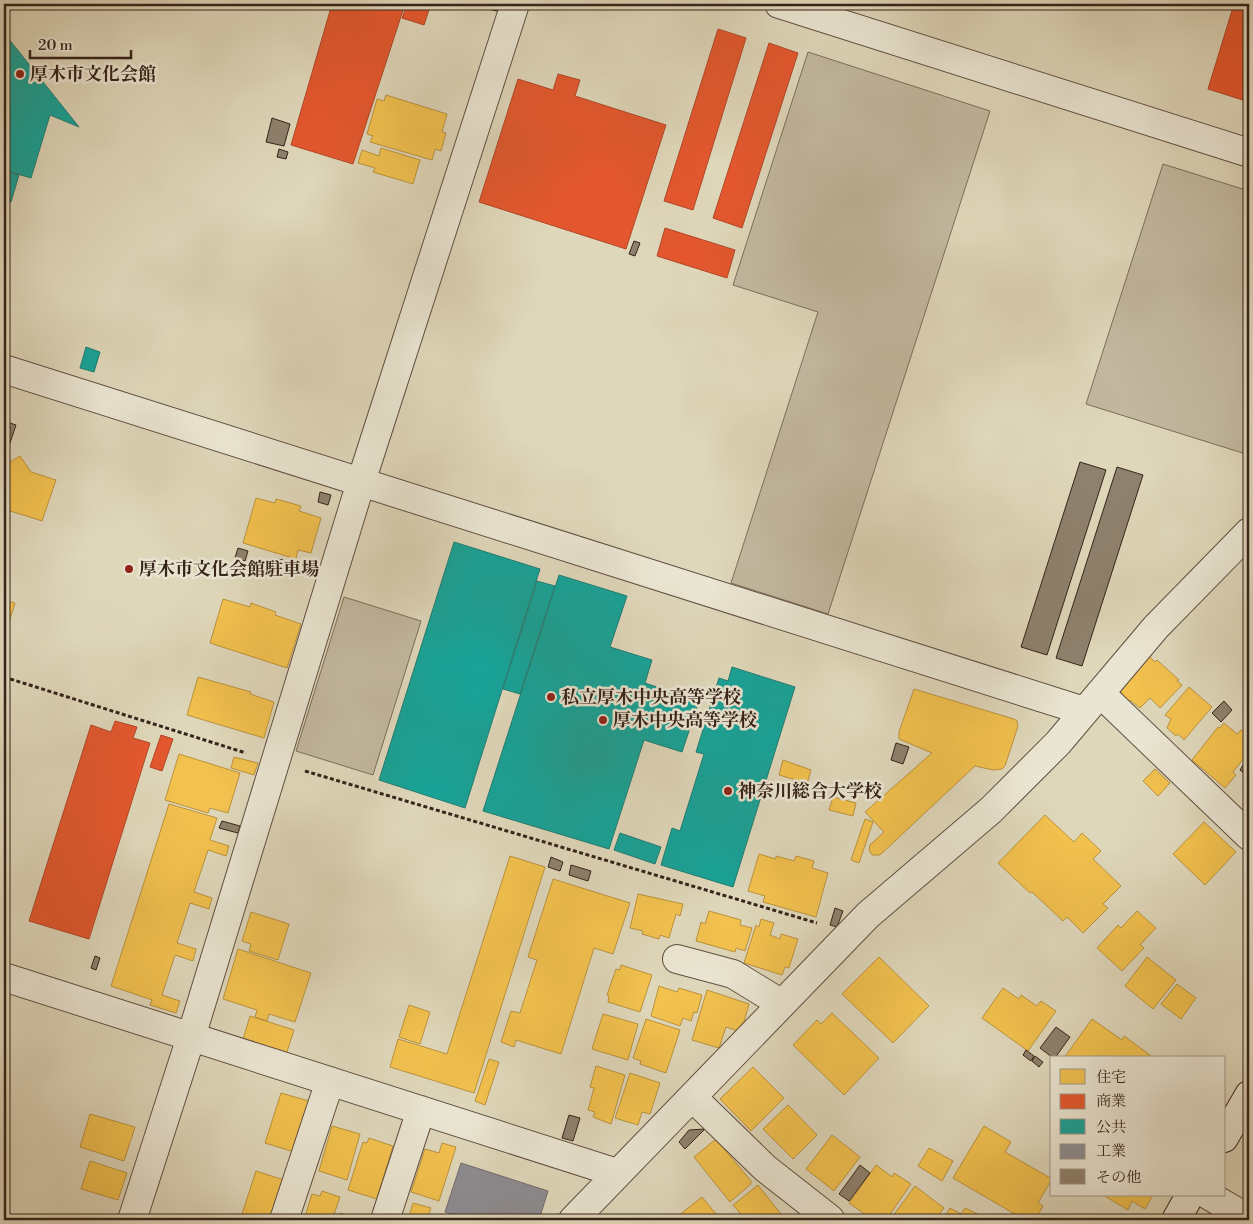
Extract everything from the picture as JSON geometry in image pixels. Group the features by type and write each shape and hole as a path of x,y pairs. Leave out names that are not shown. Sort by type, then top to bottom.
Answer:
{"street":[{"path":"132,1220 191,1037 361,482 515,4"},
{"path":"779,4 1249,153"},
{"path":"4,369 361,482 1092,702 1249,836"},
{"path":"573,1220 868,915 991,810 1058,743 1156,627 1249,532"},
{"path":"677,960 733,974 782,1004"},
{"path":"4,977 617,1173"},
{"path":"284,1220 330,1081"},
{"path":"1226,1135 1249,1095"},
{"path":"692,1097 764,1168 830,1218"},
{"path":"385,1220 420,1110"},
{"path":"1176,1220 1189,1196"},
{"path":"1210,1196 1249,1219"}],"path":[{"path":"4,677 276,762 851,933"}],"shaded area":[{"path":"808,52 990,111 828,614 731,583 818,312 733,285"},
{"path":"1163,164 1249,191 1249,455 1086,404"},
{"path":"344,597 421,621 373,775 296,751"}],"building: 住宅":[{"path":"386,95 447,114 442,132 446,133 441,151 435,149 432,160 370,142 373,136 367,134 377,99 384,101"},
{"path":"381,148 420,160 413,184 373,172 375,168 358,163 362,150 379,156"},
{"path":"20,456 31,472 56,480 42,521 4,509 4,463 6,464"},
{"path":"256,498 275,503 276,499 301,506 299,511 321,518 311,553 298,550 296,559 243,543"},
{"path":"223,599 250,607 251,603 276,612 275,615 301,624 287,668 210,643"},
{"path":"4,600 15,603 4,639"},
{"path":"1149,656 1155,662 1157,660 1182,685 1160,708 1150,698 1140,708 1130,700 1128,702 1121,695 1120,691 1120,688"},
{"path":"198,677 251,692 250,694 274,702 264,738 187,715"},
{"path":"1189,687 1212,707 1184,740 1167,728 1171,719 1165,715"},
{"path":"914,689 1014,719 1017,721 1018,726 1005,766 1002,769 993,770 975,766 880,855 872,855 869,850 870,845 884,832 865,812 932,753 899,739 899,732"},
{"path":"1224,723 1237,734 1241,730 1249,737 1249,752 1233,772 1236,775 1225,788 1192,760 1218,727 1220,728"},
{"path":"179,754 240,773 228,813 210,808 208,813 165,800"},
{"path":"234,757 258,763 254,775 231,768"},
{"path":"783,760 811,770 805,791 794,787 796,780 779,775"},
{"path":"1155,769 1170,783 1158,796 1143,781"},
{"path":"833,797 856,803 853,816 829,810"},
{"path":"1249,802 1249,816 1242,811"},
{"path":"169,804 217,818 210,840 229,846 226,856 208,850 194,892 212,898 209,909 190,903 177,943 196,949 193,961 175,955 162,995 180,1001 176,1013 150,1005 152,1000 111,986"},
{"path":"1045,815 1074,842 1082,833 1101,851 1093,859 1121,886 1103,904 1108,908 1083,933 1067,917 1063,921 998,863"},
{"path":"865,819 873,822 859,863 851,860"},
{"path":"1204,822 1236,852 1205,885 1173,854"},
{"path":"759,854 776,859 776,856 794,861 796,856 814,861 812,868 828,873 816,917 763,902 765,896 748,891"},
{"path":"510,856 545,867 474,1093 390,1067 398,1039 447,1054"},
{"path":"553,879 630,903 613,954 594,948 561,1054 516,1040 514,1047 501,1042 511,1011 520,1013 537,960 528,957"},
{"path":"638,894 683,904 680,916 676,914 669,938 660,935 659,939 642,934 643,931 630,928"},
{"path":"709,911 741,920 740,925 752,928 745,951 736,948 735,952 696,941 701,922 705,924"},
{"path":"1137,911 1156,928 1140,945 1144,948 1122,971 1097,948 1118,925 1121,928"},
{"path":"251,912 289,924 278,960 249,951 251,944 242,941"},
{"path":"761,919 774,923 770,935 780,939 781,934 798,939 789,968 785,967 782,975 744,963 756,925 759,927"},
{"path":"238,949 311,973 295,1022 269,1014 267,1021 255,1017 257,1010 223,999"},
{"path":"879,957 929,1006 893,1043 842,994"},
{"path":"1147,957 1176,980 1153,1009 1125,986"},
{"path":"621,965 652,975 640,1012 608,1002 609,996 607,995 616,969 620,970"},
{"path":"1177,984 1196,998 1181,1019 1161,1004"},
{"path":"659,986 677,992 679,988 702,995 697,1013 694,1012 691,1021 683,1018 680,1026 651,1016"},
{"path":"1003,988 1019,999 1021,995 1037,1006 1041,1001 1056,1011 1028,1051 982,1018"},
{"path":"707,990 749,1004 741,1032 726,1027 719,1048 692,1040"},
{"path":"409,1005 430,1012 420,1044 399,1037"},
{"path":"832,1013 879,1058 844,1095 793,1045 817,1020 821,1024"},
{"path":"603,1014 638,1024 628,1060 592,1049"},
{"path":"250,1016 294,1030 287,1052 243,1039"},
{"path":"646,1019 680,1030 666,1073 640,1064 641,1061 633,1058"},
{"path":"1092,1019 1122,1040 1124,1036 1151,1056 1065,1056"},
{"path":"489,1059 499,1062 485,1105 475,1101"},
{"path":"596,1066 625,1075 611,1124 593,1117 595,1112 588,1110 594,1088 590,1087"},
{"path":"753,1067 784,1098 751,1131 720,1099"},
{"path":"630,1073 660,1083 650,1114 642,1112 638,1125 615,1118"},
{"path":"281,1093 309,1101 294,1152 265,1143"},
{"path":"788,1105 817,1135 793,1159 763,1129"},
{"path":"90,1114 135,1127 124,1161 80,1147"},
{"path":"332,1126 360,1134 347,1180 319,1171"},
{"path":"984,1126 1011,1142 1005,1152 1050,1178 1050,1182 1038,1203 1043,1206 1035,1220 1031,1218 1025,1220 953,1178"},
{"path":"832,1135 860,1157 834,1191 806,1169"},
{"path":"369,1138 393,1146 377,1199 348,1190 363,1142 367,1143"},
{"path":"716,1139 751,1181 751,1184 730,1202 694,1157"},
{"path":"442,1143 456,1147 439,1201 411,1192 425,1149 439,1153"},
{"path":"929,1148 953,1161 942,1181 918,1166"},
{"path":"90,1161 127,1173 118,1200 81,1189"},
{"path":"876,1165 892,1177 894,1173 911,1184 886,1220 873,1220 849,1203"},
{"path":"256,1171 284,1180 272,1220 240,1220"},
{"path":"758,1185 784,1218 781,1220 746,1220 733,1205"},
{"path":"915,1186 944,1208 935,1220 890,1220"},
{"path":"322,1191 340,1197 332,1220 304,1220 312,1194 320,1196"},
{"path":"1105,1196 1152,1196 1145,1209 1132,1201 1128,1210"},
{"path":"702,1197 721,1220 673,1220"},
{"path":"413,1203 431,1208 427,1220 408,1220"},
{"path":"950,1208 961,1214 965,1208 990,1220 943,1220"},
{"path":"340,1213 365,1220 337,1220"},
{"path":"660,1215 664,1220 654,1220"}],"building: 商業":[{"path":"332,4 405,4 353,164 291,145"},
{"path":"407,4 431,4 424,25 402,18"},
{"path":"1234,4 1249,4 1249,102 1208,89"},
{"path":"718,29 746,38 693,210 664,201"},
{"path":"769,43 798,53 742,228 713,218"},
{"path":"558,74 580,80 575,96 666,125 626,249 479,202 518,79 553,90"},
{"path":"665,228 735,250 727,278 657,256"},
{"path":"115,721 137,727 133,738 150,743 89,939 29,921 91,725 111,732"},
{"path":"161,735 173,739 162,771 150,767"}],"building: 公共":[{"name":"厚木市文化会館","path":"4,33 79,127 50,115 31,178 4,170"},
{"path":"4,171 19,175 11,202 4,200"},
{"path":"86,347 100,352 94,372 80,368"},
{"path":"454,542 540,569 465,808 379,780"},
{"name":"厚木中央高等学校","path":"559,575 627,596 610,647 652,660 645,683 699,701 682,752 644,740 609,849 483,811"},
{"path":"537,581 555,586 520,694 503,689"},
{"name":"神奈川総合大学校","path":"732,667 795,687 733,887 661,865 672,828 680,831 704,754 696,752 719,678 728,681"},
{"path":"620,833 661,847 655,864 614,850"}],"building: 工業":[{"path":"461,1163 548,1191 539,1220 472,1220 445,1212"}],"building: その他":[{"path":"490,4 499,4 497,11 488,9"},
{"path":"272,118 290,124 284,146 266,142"},
{"path":"279,149 288,152 286,159 277,157"},
{"path":"634,241 640,243 635,256 629,254"},
{"path":"4,421 16,425 8,449 4,448"},
{"path":"1080,462 1106,470 1047,655 1021,647"},
{"path":"1117,467 1143,475 1082,666 1056,658"},
{"path":"320,492 331,495 328,505 318,502"},
{"path":"238,548 248,551 245,561 235,558"},
{"path":"274,558 283,560 279,571 270,568"},
{"path":"1224,701 1232,710 1221,722 1212,713"},
{"path":"896,743 909,747 903,764 891,760"},
{"path":"1245,762 1249,765 1249,768 1245,774 1240,770"},
{"path":"222,821 240,826 238,833 219,828"},
{"path":"551,857 563,862 560,871 548,867"},
{"path":"571,865 591,871 588,881 569,875"},
{"path":"835,908 843,911 837,927 830,925"},
{"path":"95,956 100,958 96,970 91,968"},
{"path":"1056,1027 1070,1037 1056,1056 1050,1056 1040,1048"},
{"path":"1026,1050 1034,1056 1031,1061 1023,1055"},
{"path":"1035,1056 1043,1062 1039,1067 1032,1061"},
{"path":"569,1115 580,1118 573,1141 562,1138"},
{"path":"705,1129 685,1149 679,1142 689,1130"},
{"path":"860,1165 870,1173 849,1201 839,1194"}],"place":[{"name":"厚木市文化会館","path":"20,74"},
{"name":"厚木市文化会館駐車場","path":"129,569"},
{"name":"私立厚木中央高等学校","path":"551,697"},
{"name":"厚木中央高等学校","path":"603,720"},
{"name":"神奈川総合大学校","path":"728,791"}]}
